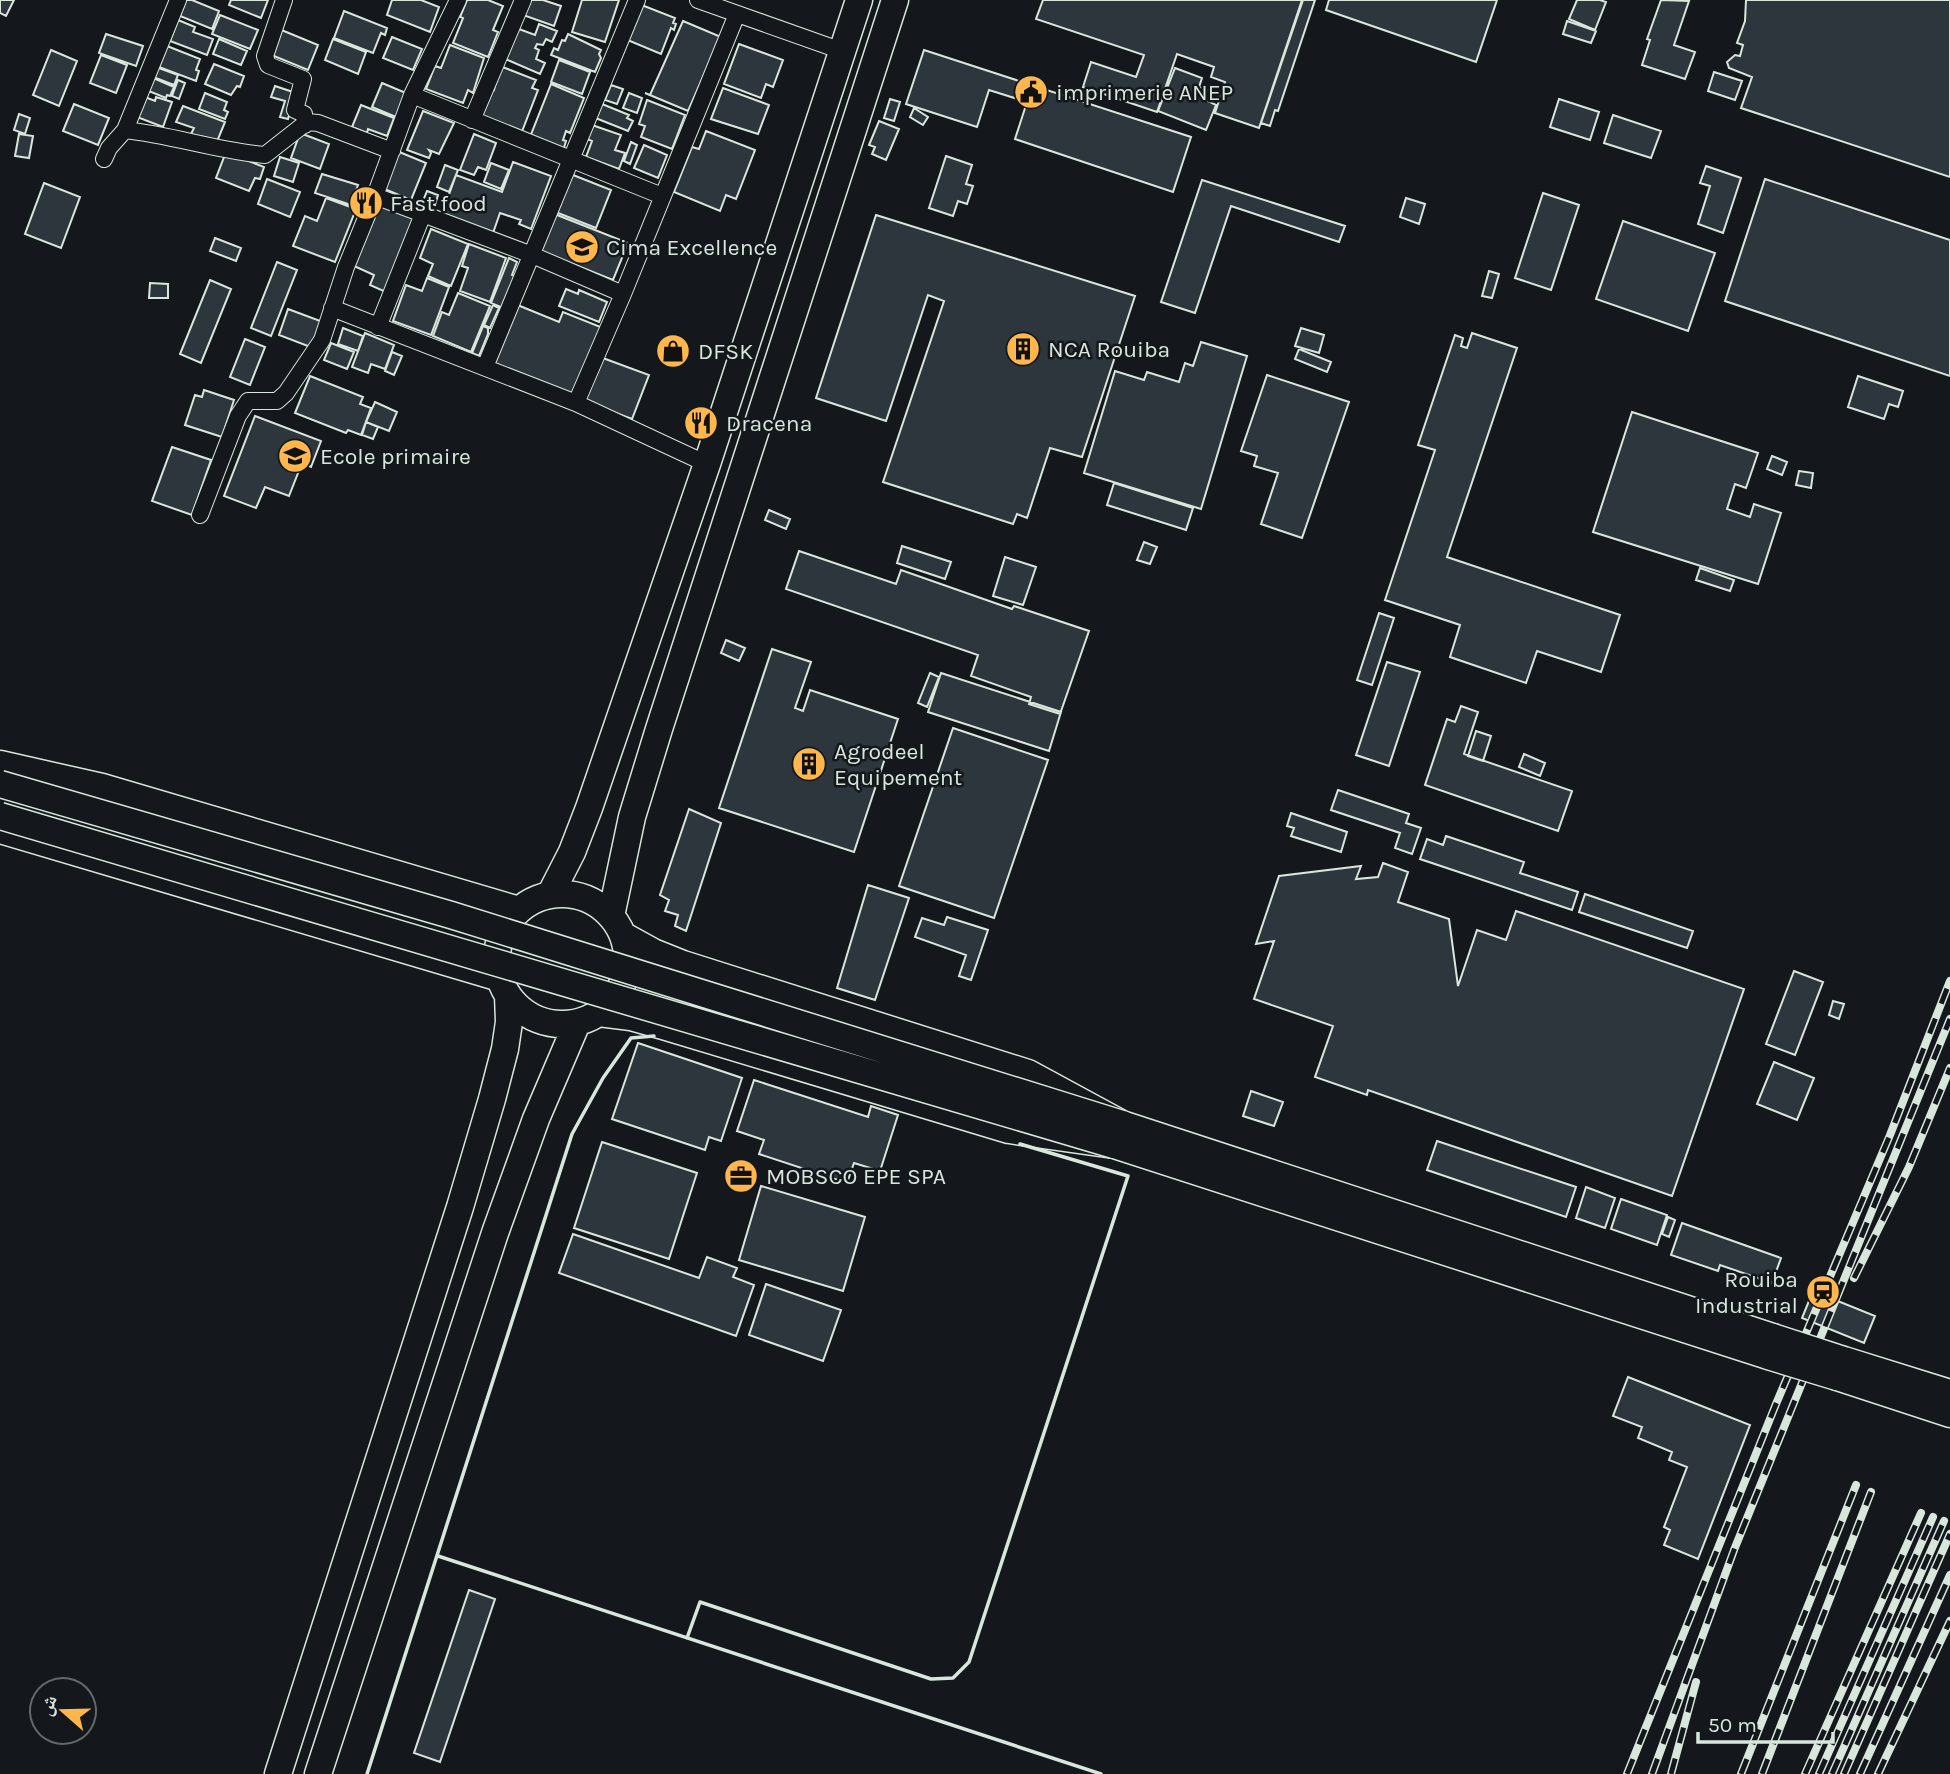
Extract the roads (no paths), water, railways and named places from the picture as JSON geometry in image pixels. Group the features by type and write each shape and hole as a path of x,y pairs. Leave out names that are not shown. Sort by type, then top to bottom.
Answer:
{"highway":[{"path":"550,895 572,852 589,808 707,464 859,0"},
{"path":"318,1774 495,1233 536,1119 588,1018 612,1002 621,987 626,971 627,953 617,926 632,817 895,0"},
{"path":"0,764 102,787 519,910"},
{"path":"0,784 451,915 1841,1369 1950,1414"},
{"path":"0,816 1118,1135"},
{"path":"0,830 504,986 516,1005 538,1020 551,1023 588,1018 631,1017 1009,1130 1118,1135"},
{"path":"278,1774 460,1207 492,1099 509,1022 497,959 499,941 507,924 519,910 533,900 550,895 583,897 598,904 617,926 653,952 683,964 1028,1073 1118,1135"},
{"path":"1841,1369 1950,1393"}],"street":[{"path":"104,159 109,148 125,130 178,0"},
{"path":"284,0 265,56 268,65 303,79 295,110 304,114 305,125"},
{"path":"200,515 237,416 248,401 277,401 286,393 322,340 412,95 458,0"},
{"path":"472,120 523,0"},
{"path":"485,367 636,0"},
{"path":"698,0 842,51"},
{"path":"576,403 737,14"},
{"path":"412,95 662,196"},
{"path":"125,130 184,139 240,153 265,155 307,122 318,123 392,150"},
{"path":"375,196 532,255 623,294"},
{"path":"378,327 423,214"},
{"path":"332,308 576,403 707,464"}],"railway":[{"path":"1627,1774 1776,1404 1890,1135 1950,981"},
{"path":"1652,1774 1734,1550 1950,1019"},
{"path":"1854,1278 1909,1167 1950,1068"},
{"path":"1741,1774 1856,1485"},
{"path":"1762,1774 1871,1492"},
{"path":"1805,1774 1921,1513"},
{"path":"1819,1774 1933,1517"},
{"path":"1832,1774 1944,1521"},
{"path":"1844,1774 1950,1534"},
{"path":"1860,1774 1950,1575"},
{"path":"1878,1774 1950,1621"},
{"path":"1671,1774 1696,1682"}],"place":[{"name":"imprimerie ANEP","path":"1031,92"},
{"name":"Fast food","path":"366,203"},
{"name":"Cima Excellence","path":"582,247"},
{"name":"NCA Rouiba","path":"1023,349"},
{"name":"DFSK","path":"673,351"},
{"name":"Dracena","path":"701,423"},
{"name":"Ecole primaire","path":"295,456"},
{"name":"Agrodeel Equipement","path":"809,764"},
{"name":"MOBSCO EPE SPA","path":"741,1176"},
{"name":"Rouiba Industrial","path":"1823,1292"}]}
